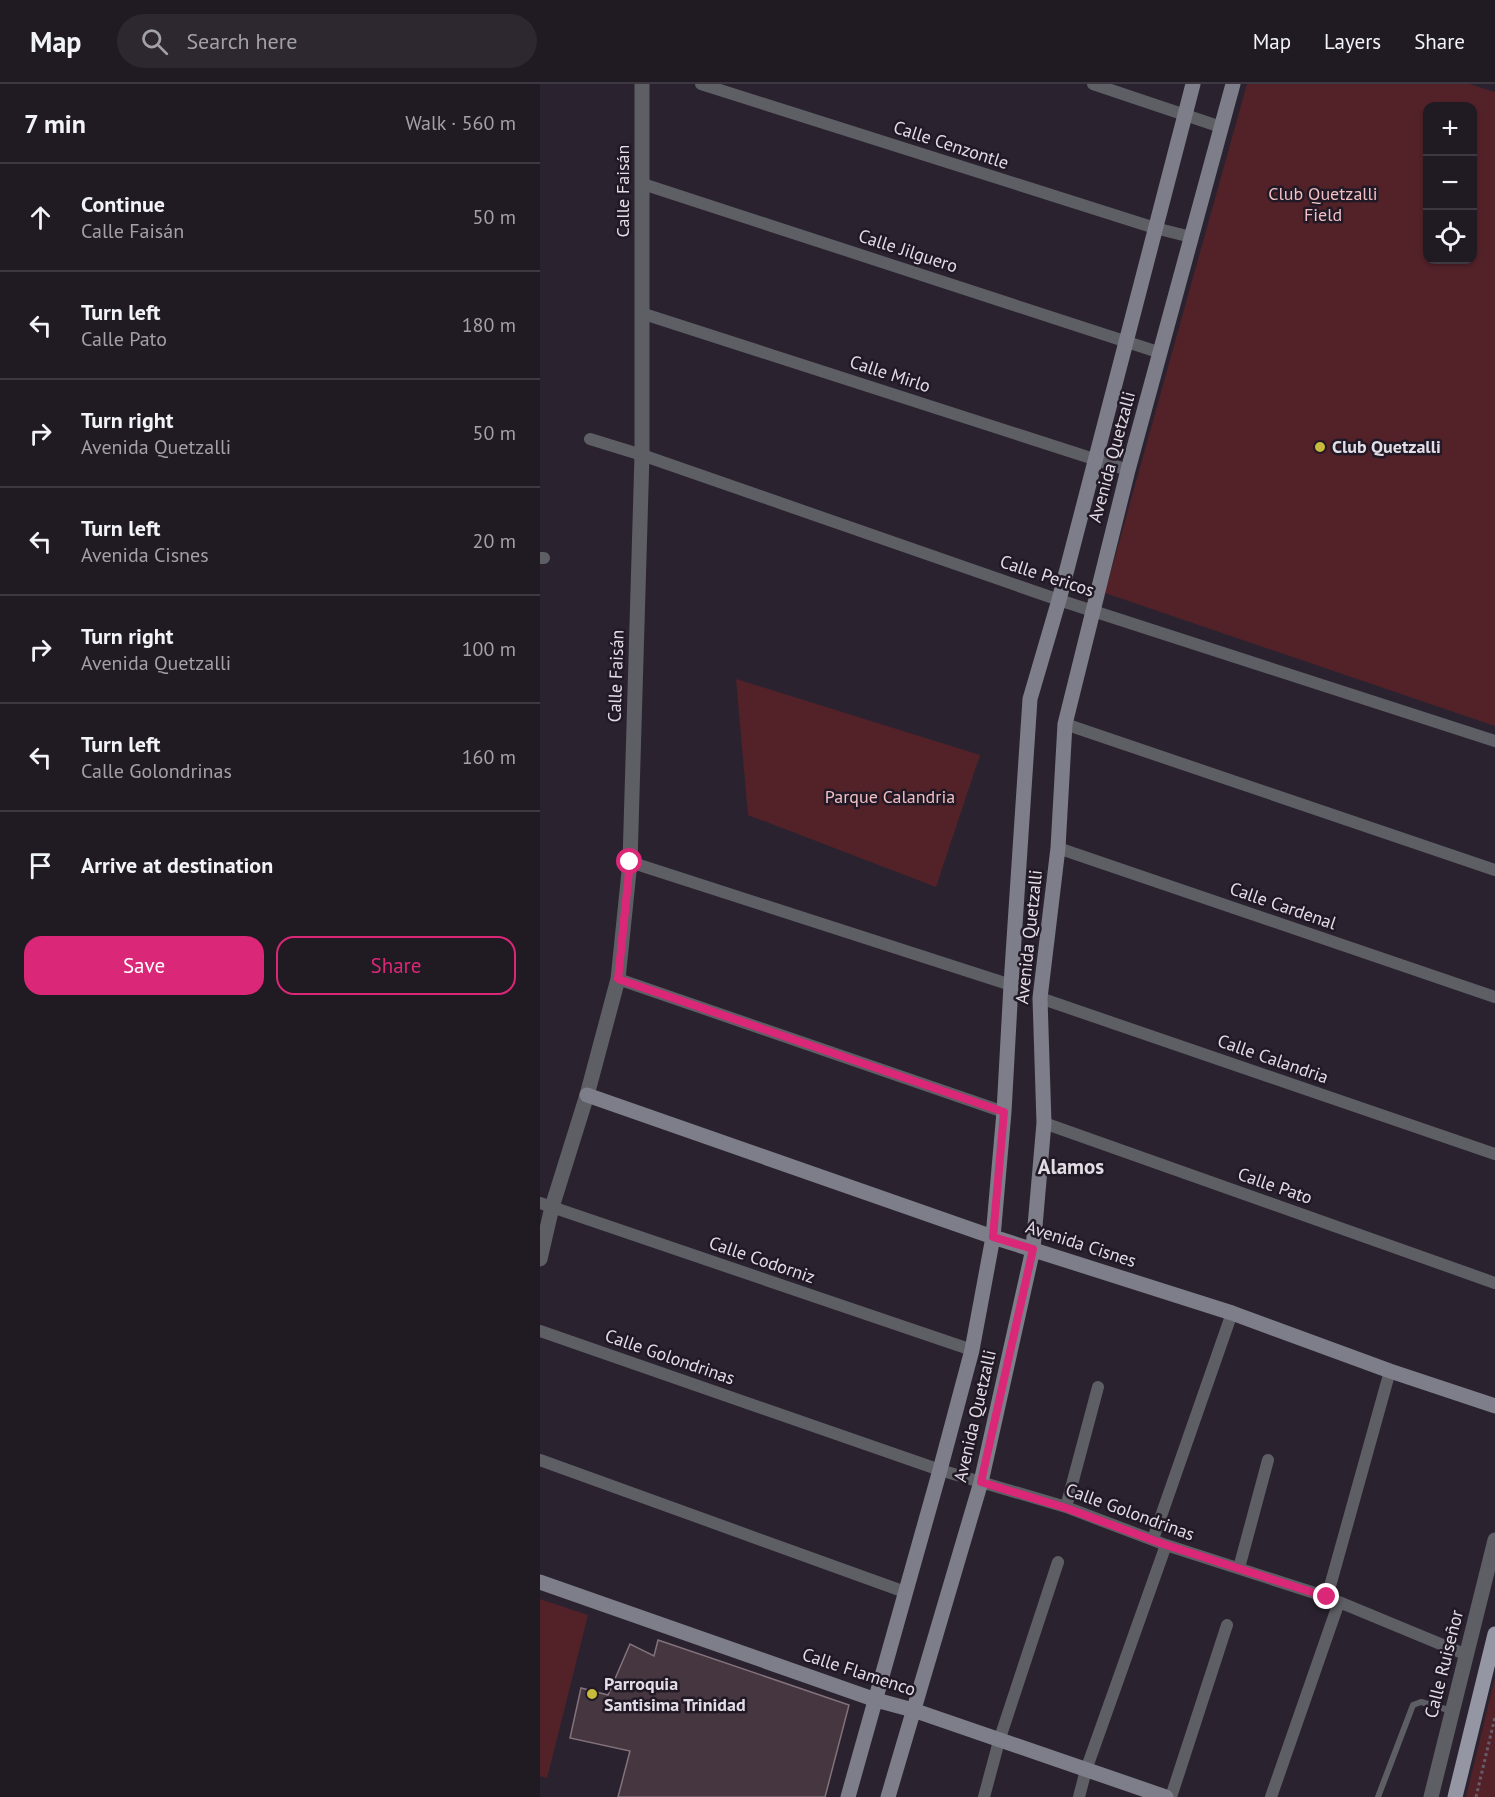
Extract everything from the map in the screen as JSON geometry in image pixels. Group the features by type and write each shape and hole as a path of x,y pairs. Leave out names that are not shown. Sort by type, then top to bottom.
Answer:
{"main road":[{"name":"Avenida Quetzalli","path":"848,1797 972,1350 993,1237 1004,1112 1030,699 1059,600 1193,84"},
{"name":"Avenida Quetzalli","path":"888,1797 981,1482 1033,1249 1044,1124 1040,998 1058,848 1065,724 1128,470 1233,84"},
{"name":"Avenida Cisnes","path":"588,1095 993,1237 1232,1313 1495,1407"},
{"name":"Calle Flamenco","path":"540,1582 876,1700 914,1710 1166,1797"},
{"path":"1455,1797 1495,1634"}],"street":[{"name":"Calle Faisán","path":"540,1258 546,1205 588,1095 618,979 630,862 642,456 642,84"},
{"name":"Calle Cenzontle","path":"700,84 1155,228 1191,237"},
{"path":"1094,84 1221,127"},
{"name":"Calle Jilguero","path":"643,184 1161,353"},
{"name":"Calle Mirlo","path":"641,313 1128,470"},
{"name":"Calle Pericos","path":"590,439 1059,600 1495,741"},
{"path":"1065,724 1495,870"},
{"name":"Calle Cardenal","path":"1058,848 1495,997"},
{"path":"630,862 1011,985"},
{"path":"618,979 1004,1112"},
{"name":"Calle Calandria","path":"1040,998 1495,1154"},
{"name":"Calle Pato","path":"1044,1124 1495,1283"},
{"name":"Calle Codorniz","path":"546,1205 972,1350"},
{"path":"1153,1539 1232,1313"},
{"name":"Calle Golondrinas","path":"540,1331 940,1470 1066,1508 1166,1545 1333,1599 1467,1655"},
{"path":"1271,1797 1333,1599 1390,1371"},
{"path":"1066,1508 1098,1387"},
{"path":"540,1460 905,1592"},
{"path":"1239,1568 1268,1460"},
{"name":"Calle Ruiseñor","path":"1431,1797 1495,1540"},
{"path":"1079,1797 1086,1770 1166,1545"},
{"path":"984,1797 999,1741 1058,1562"},
{"path":"1171,1797 1227,1625"}],"lane":[{"path":"1378,1797 1413,1705 1421,1702 1453,1711"}],"path":[{"path":"1476,1797 1495,1717"}],"green space":[{"name":"Club Quetzalli","path":"1247,84 1469,84 1495,92 1495,726 1105,593"},
{"name":"Parque Calandria","path":"736,679 980,755 936,887 748,815"},
{"path":"540,1599 588,1615 547,1778 540,1776"},
{"path":"1495,1678 1495,1797 1466,1797"}],"building":[{"path":"658,1640 849,1705 825,1797 618,1797 630,1751 570,1738 581,1688 608,1695 630,1644 654,1656"}],"place":[{"name":"Club Quetzalli","path":"1320,447"},
{"name":"Parroquia Santisima Trinidad","path":"592,1694"}],"district":[{"name":"Alamos","path":"1071,1167"}],"route":[{"path":"630,862 618,979 1004,1112 993,1237 1033,1249 981,1482 1066,1508 1166,1545 1327,1597"}],"park label":[{"name":"Club Quetzalli Field","path":"1323,204"}]}
